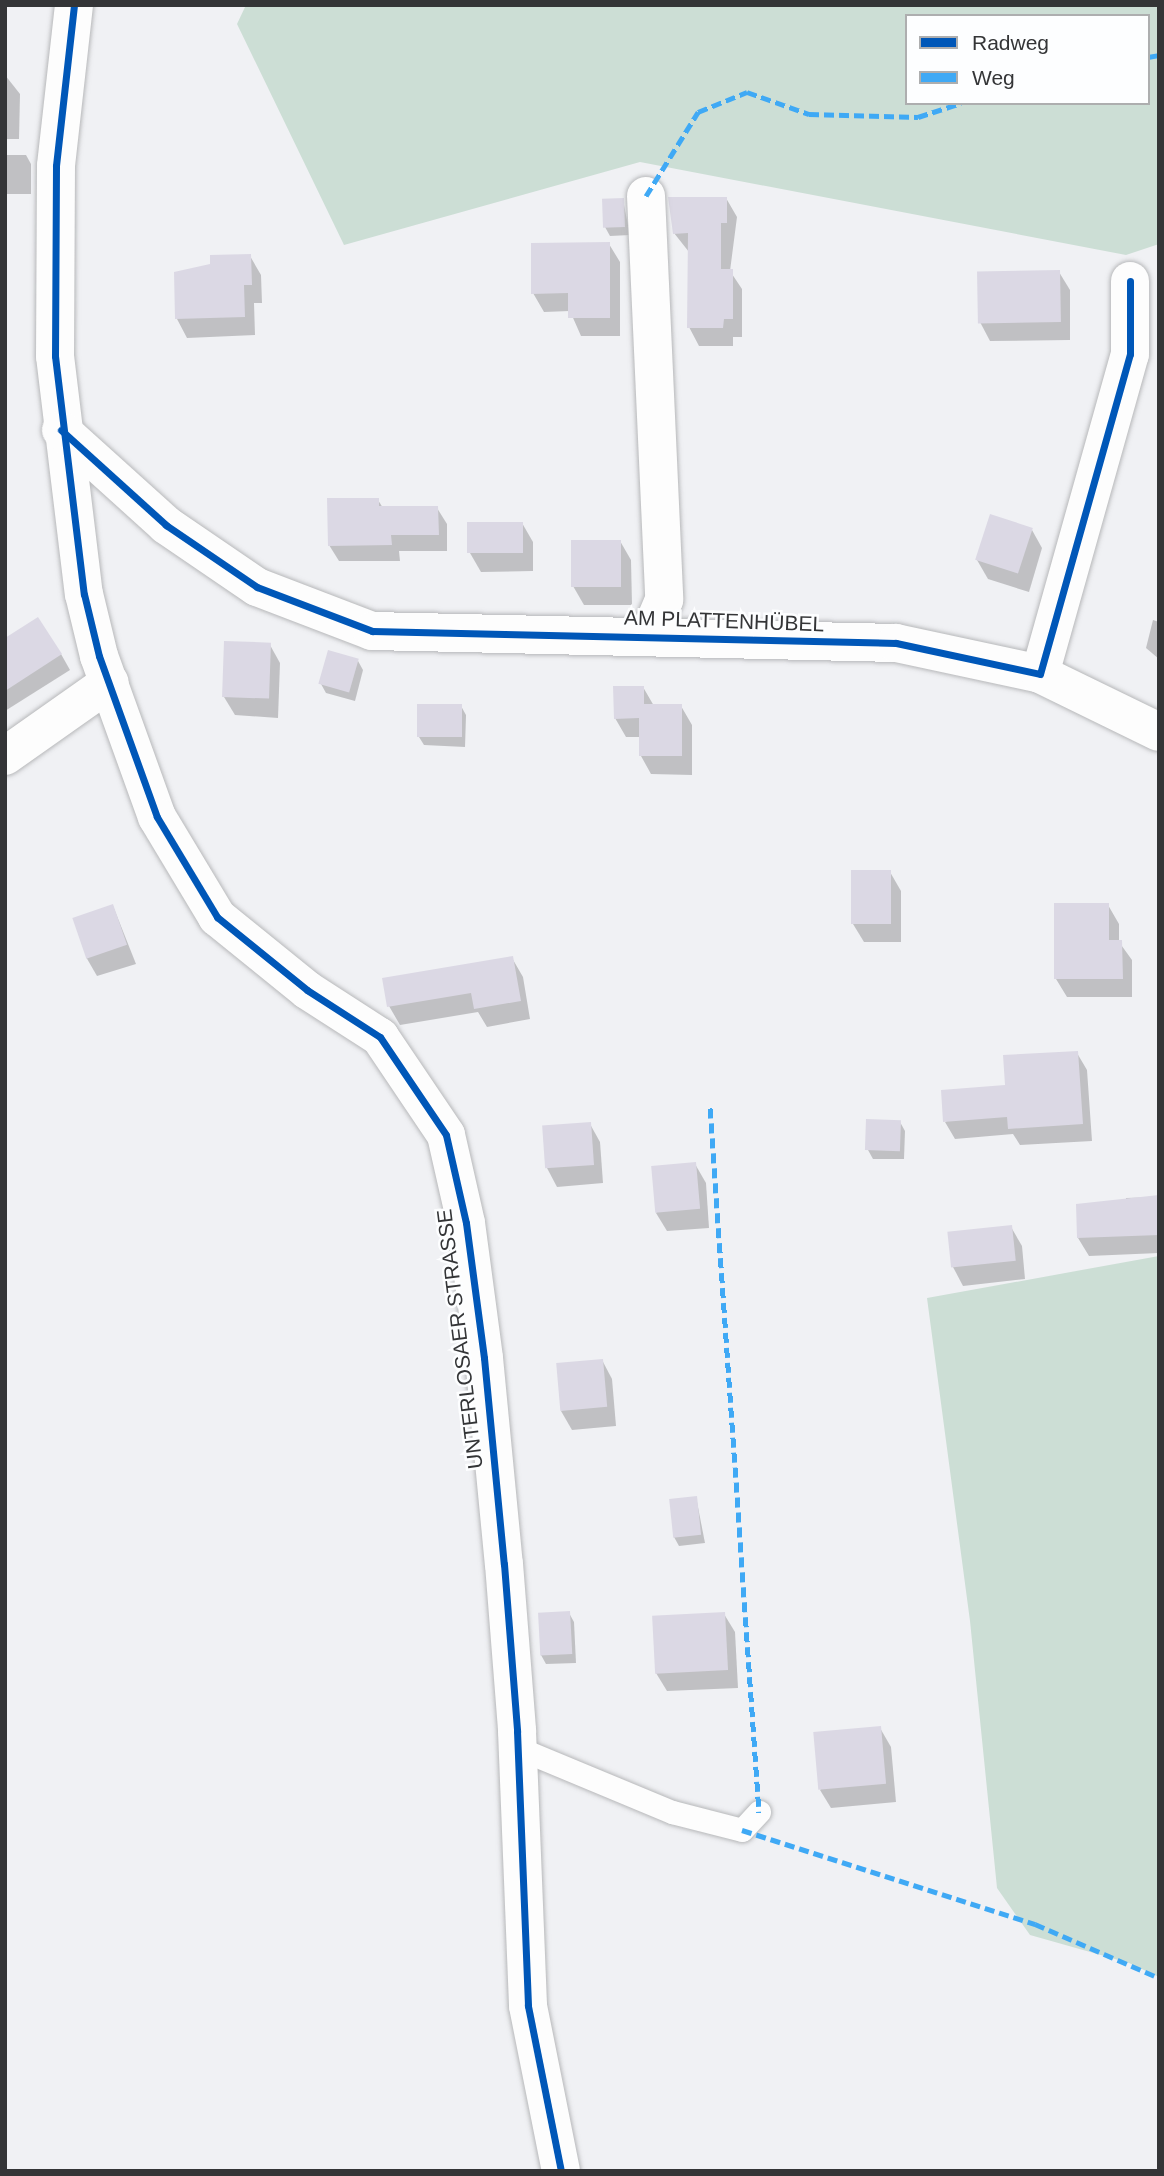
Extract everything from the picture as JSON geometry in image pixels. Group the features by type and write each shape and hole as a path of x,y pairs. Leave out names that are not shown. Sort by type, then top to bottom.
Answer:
{"street":[{"name":"UNTERLOSAER STRASSE","path":"74,5 56,166 55,356 61,430 84,594 110,682 157,817 217,918 307,990 380,1037 446,1135 466,1223 484,1358 518,1748 528,2006 561,2171"},
{"name":"AM PLATTENHÜBEL","path":"646,196 664,600 649,636"},
{"path":"1040,674 1130,354 1130,281"},
{"name":"AM PLATTENHÜBEL","path":"61,430 166,525 257,587 372,631 896,643 1040,674 1159,732"},
{"path":"5,756 110,682"}],"lane":[{"path":"518,1748 672,1812 742,1830 759,1812"}],"green space":[{"path":"246,5 1159,5 1159,244 1126,255 640,162 344,245 237,24"},
{"path":"1159,1256 1159,1977 1129,1963 1030,1935 997,1888 970,1621 927,1298"}],"building":[{"path":"668,197 727,197 727,223 721,223 721,269 733,269 733,319 724,319 723,328 687,328 688,233 673,234"},
{"path":"624,198 625,227 603,228 602,199"},
{"path":"610,242 610,318 568,318 568,293 531,294 531,243"},
{"path":"251,254 252,285 244,285 245,317 175,319 174,272 210,264 210,255"},
{"path":"1060,270 1061,322 978,323 977,271"},
{"path":"327,498 379,498 379,506 438,506 439,535 391,535 392,545 328,546"},
{"path":"990,514 1033,528 1018,574 975,560"},
{"path":"467,522 523,522 523,553 467,553"},
{"path":"571,540 621,540 621,587 571,587"},
{"path":"38,617 62,654 5,691 5,638"},
{"path":"224,641 271,643 269,699 222,697"},
{"path":"328,650 359,659 349,692 318,684"},
{"path":"613,686 644,686 644,704 682,704 682,756 639,756 639,718 614,719"},
{"path":"417,704 462,704 462,737 417,737"},
{"path":"851,870 891,870 891,924 851,924"},
{"path":"1054,903 1109,903 1109,940 1122,940 1123,979 1054,979"},
{"path":"113,904 127,945 86,959 72,918"},
{"path":"513,956 521,1001 474,1009 471,993 387,1007 382,978"},
{"path":"1078,1051 1083,1124 1008,1129 1007,1117 943,1122 941,1090 1005,1085 1003,1055"},
{"path":"866,1119 901,1120 900,1151 865,1150"},
{"path":"591,1122 594,1165 545,1168 542,1125"},
{"path":"696,1162 700,1209 655,1213 651,1166"},
{"path":"1159,1195 1159,1235 1077,1238 1076,1204"},
{"path":"1012,1225 1016,1261 951,1268 947,1232"},
{"path":"603,1359 607,1407 560,1411 556,1363"},
{"path":"697,1496 701,1535 673,1538 669,1499"},
{"path":"570,1611 572,1654 540,1656 538,1613"},
{"path":"725,1612 728,1670 655,1674 652,1616"},
{"path":"881,1726 886,1784 818,1790 813,1732"}],"marked path":[{"path":"1150,57 1159,55"},
{"path":"646,196 698,112 747,92 809,114 918,117 955,105"},
{"path":"710,1108 759,1812"},
{"path":"742,1830 1035,1924 1159,1978"}],"cycle path":[{"path":"74,5 56,166 55,356 84,594 99,656 157,817 217,917 307,990 380,1037 446,1135 466,1223 484,1358 504,1564 517,1731 528,2006 561,2171"},
{"path":"61,430 166,525 257,587 372,631 896,643 1040,674 1130,354 1130,281"}]}
